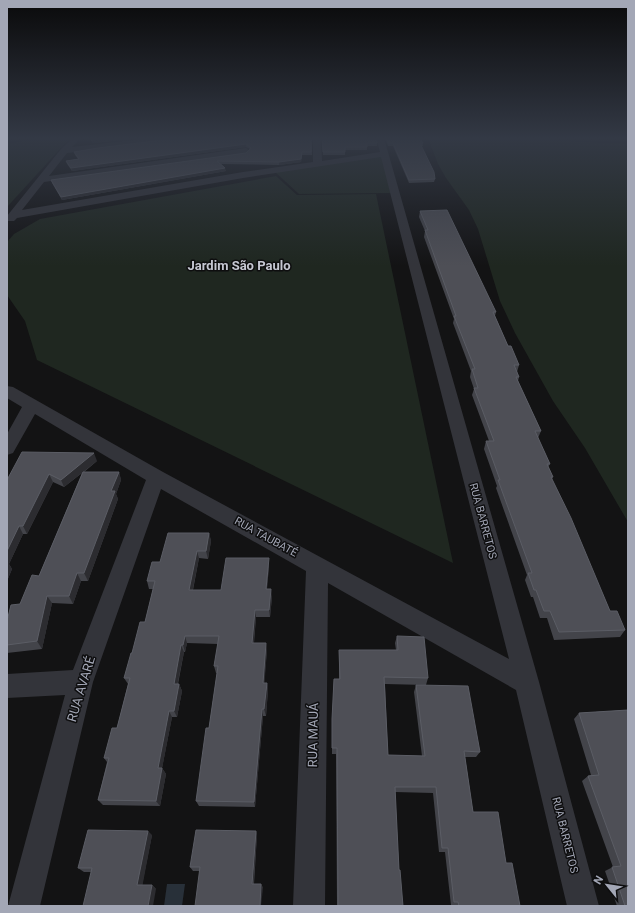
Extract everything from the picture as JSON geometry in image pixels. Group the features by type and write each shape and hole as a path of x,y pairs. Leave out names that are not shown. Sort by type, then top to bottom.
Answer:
{"street":[{"path":"7,223 41,181"},
{"path":"14,215 158,181"},
{"name":"RUA BARRETOS","path":"391,181 526,682 582,906"},
{"name":"RUA TAUBATÉ","path":"7,391 156,477 526,682"},
{"path":"7,449 31,406"},
{"name":"RUA AVARÉ","path":"24,906 81,682 156,477"},
{"name":"RUA MAUÁ","path":"309,906 317,565"},
{"path":"7,686 81,682"}],"shaded area":[{"path":"7,181 31,181 7,207"},
{"path":"251,181 281,181 297,195 376,194 453,563 37,360 25,321 7,295 7,242 14,234 40,219"},
{"path":"284,181 389,181 392,193 299,194"},
{"path":"448,181 628,181 628,522 585,448 553,401 515,333 500,301 478,229 469,210"},
{"path":"167,884 185,884 182,906 164,906"}],"building":[{"path":"51,181 154,181 61,197"},
{"path":"447,210 496,312 493,312 508,346 511,346 519,365 514,365 519,377 516,377 541,431 535,431 550,464 547,464 553,477 551,477 571,518 610,611 617,611 625,630 559,632 550,611 544,611 536,590 534,590 528,573 532,573 498,480 500,480 486,441 494,441 474,388 478,388 472,369 475,369 454,316 456,316 425,230 428,230 420,211"},
{"path":"22,452 94,453 61,480 49,474 23,526 19,526 7,551 7,480"},
{"path":"83,472 119,472 111,491 115,491 84,573 77,573 69,596 47,596 37,641 7,645 7,621 11,605 20,604 32,575 39,576"},
{"path":"168,533 209,533 206,551 197,551 189,590 221,590 226,558 269,558 266,589 271,589 269,610 255,610 252,643 266,643 263,683 267,683 264,709 262,709 254,802 196,801 206,728 209,728 218,666 214,666 219,636 185,636 183,645 181,645 174,684 179,684 174,711 169,711 158,768 162,768 156,801 98,800 109,758 104,758 112,728 117,728 130,678 124,678 140,622 145,622 155,581 147,581 152,562 160,562"},
{"path":"397,636 424,637 428,678 384,677 388,755 425,756 416,685 468,686 480,752 464,751 473,812 498,812 506,863 512,863 520,906 459,906 458,902 454,902 448,848 442,848 436,787 395,787 399,870 403,906 338,906 337,748 332,748 332,719 334,679 340,679 339,650 398,650"},
{"path":"628,710 628,906 625,906 612,867 621,866 588,776 599,775 579,713"},
{"path":"88,830 148,831 137,885 152,885 148,906 83,906 92,868 78,868"},
{"path":"196,830 256,831 252,884 261,884 260,906 195,906 200,867 190,867"}],"district":[{"name":"Jardim São Paulo","path":"239,265"}]}
